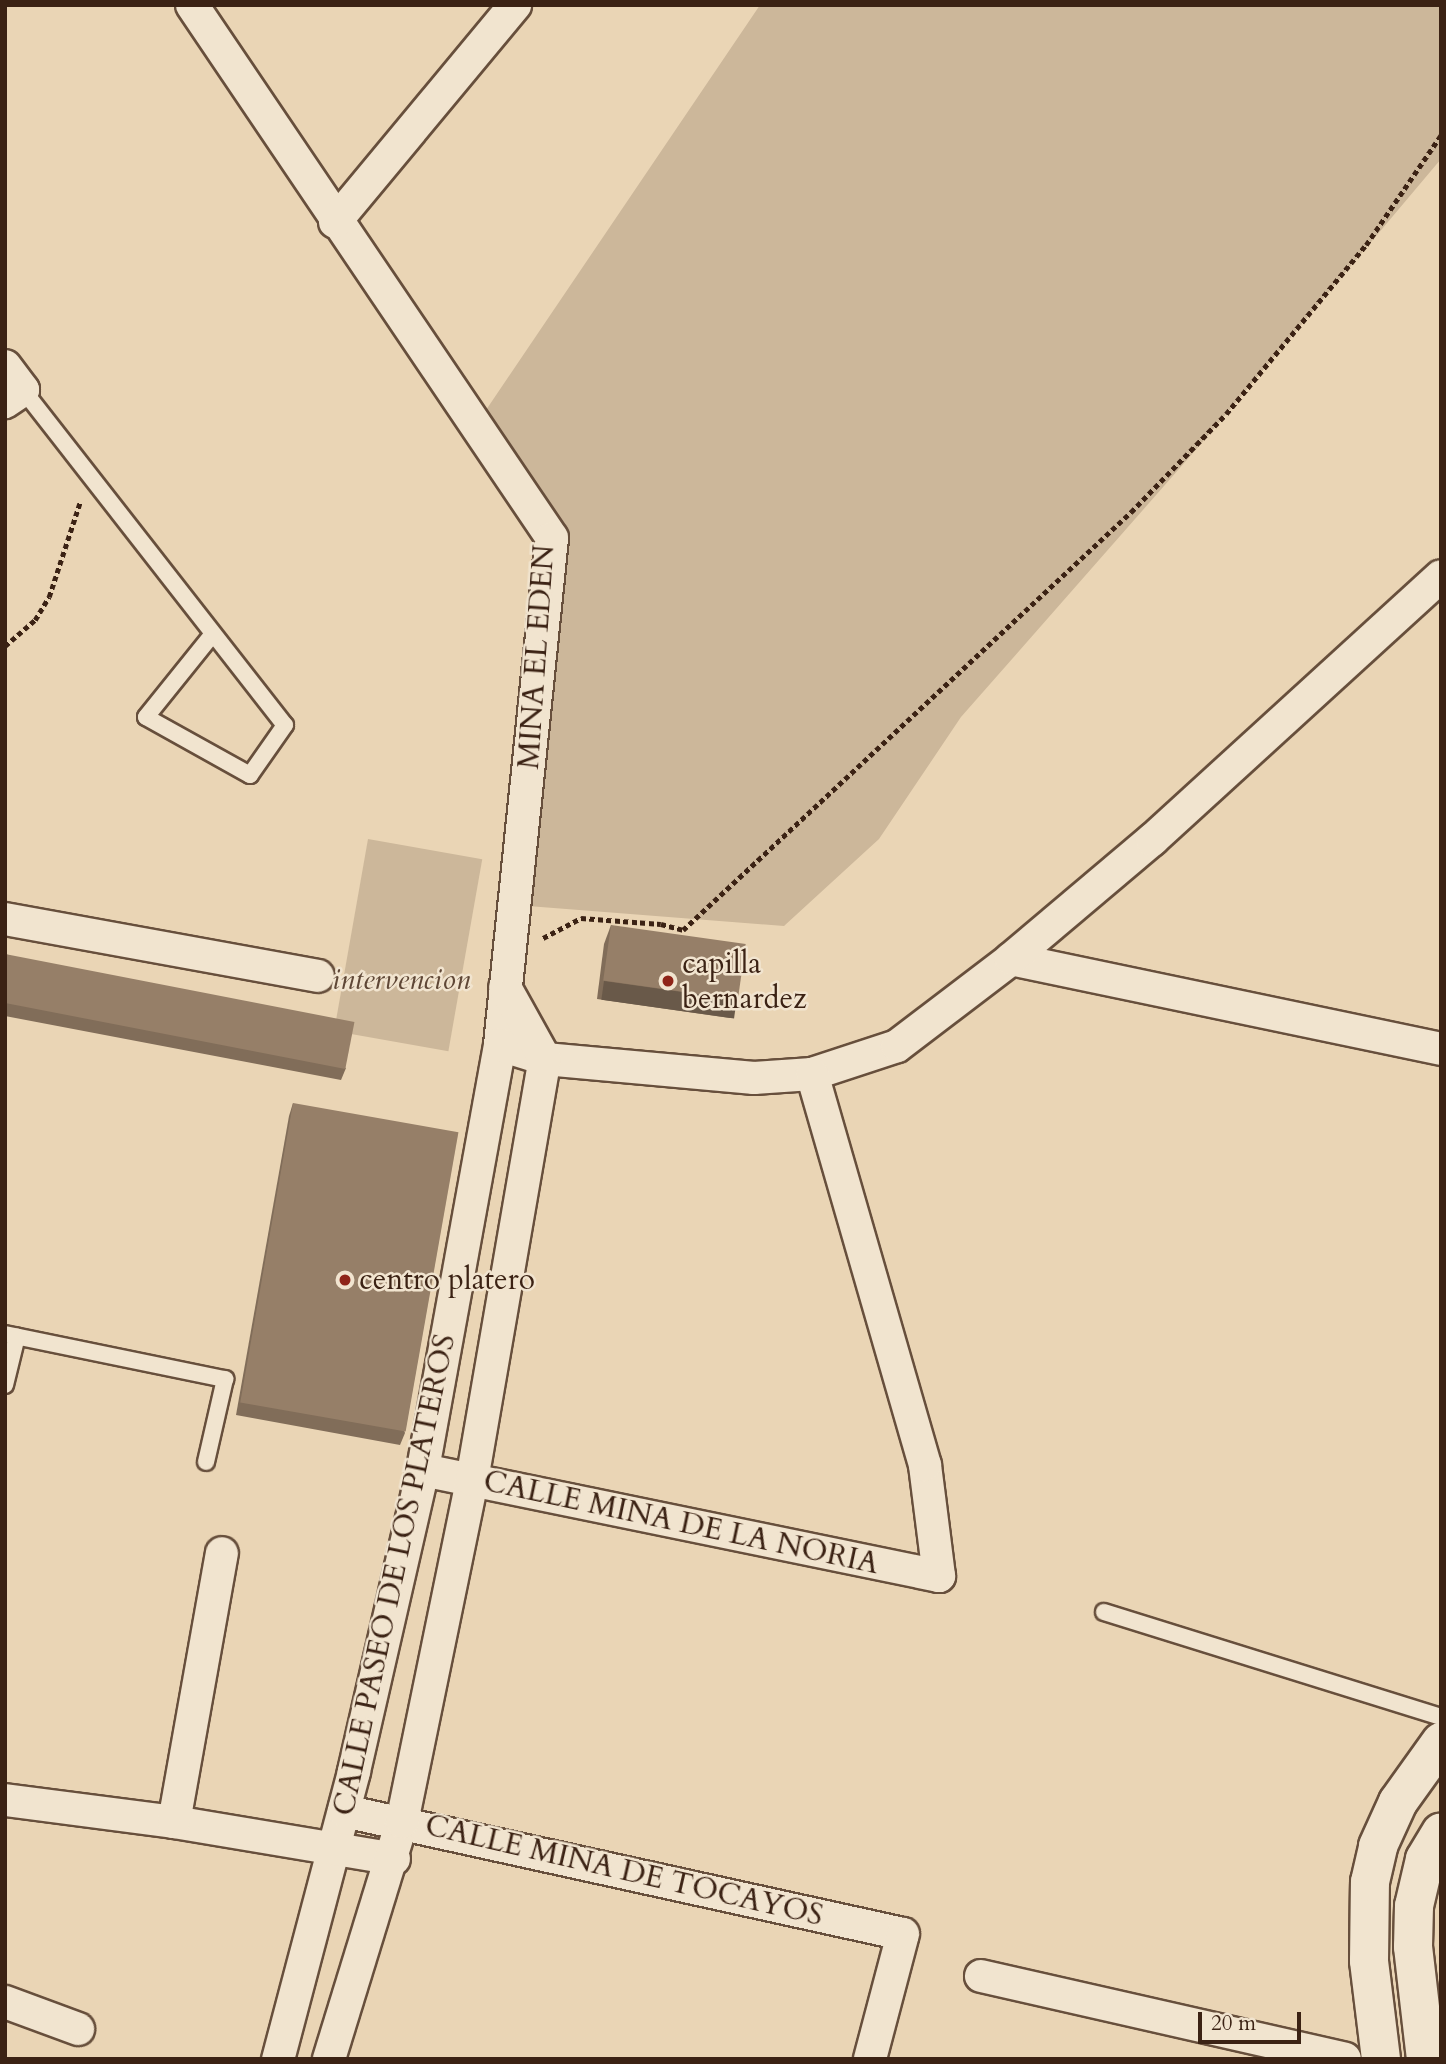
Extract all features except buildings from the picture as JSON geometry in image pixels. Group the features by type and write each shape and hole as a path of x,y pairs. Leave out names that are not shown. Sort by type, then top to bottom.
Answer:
{"main road":[{"path":"1381,2059 1369,1961 1370,1882 1378,1846 1398,1802 1441,1742"},
{"path":"1431,2048 1413,1947 1415,1906 1425,1859 1441,1832"}],"street":[{"name":"MINA EL EDEN","path":"192,5 335,222 432,356 552,538 500,1045"},
{"path":"335,222 515,5"},
{"path":"500,1045 545,1059 754,1078 811,1074 898,1046 1011,959 1152,841 1441,576"},
{"path":"5,919 318,976"},
{"path":"1011,959 1441,1049"},
{"path":"505,987 545,1059"},
{"name":"CALLE PASEO DE LOS PLATEROS","path":"278,2059 344,1811 424,1471 500,1045"},
{"name":"CALLE PASEO DE LOS PLATEROS","path":"329,2059 394,1858 402,1822 472,1480 545,1059"},
{"name":"CALLE MINA DE LA NORIA","path":"424,1471 939,1576 925,1465 811,1074"},
{"path":"174,1822 222,1553"},
{"path":"5,1800 174,1822 334,1846 394,1858"},
{"name":"CALLE MINA DE TOCAYOS","path":"344,1811 903,1934 870,2059"},
{"path":"981,1976 1345,2059"},
{"path":"5,2002 78,2029"}],"lane":[{"path":"11,386 93,481 285,725 250,775 145,717 212,635"},
{"path":"5,1385 11,1335 225,1379 206,1462"},
{"path":"1104,1612 1441,1717"}],"path":[{"path":"509,956 582,918 661,924 683,930 1121,522 1226,414 1366,245 1441,135"},
{"path":"5,646 35,620 49,597 61,551 93,481"}],"green space":[{"path":"760,5 1441,5 1441,159 1200,445 961,717 879,839 784,926 528,906 564,539 486,410"},
{"name":"intervencion","path":"368,839 482,859 448,1051 334,1031"}],"place":[{"name":"capilla bernardez","path":"668,981"},
{"name":"centro platero","path":"345,1280"}]}
